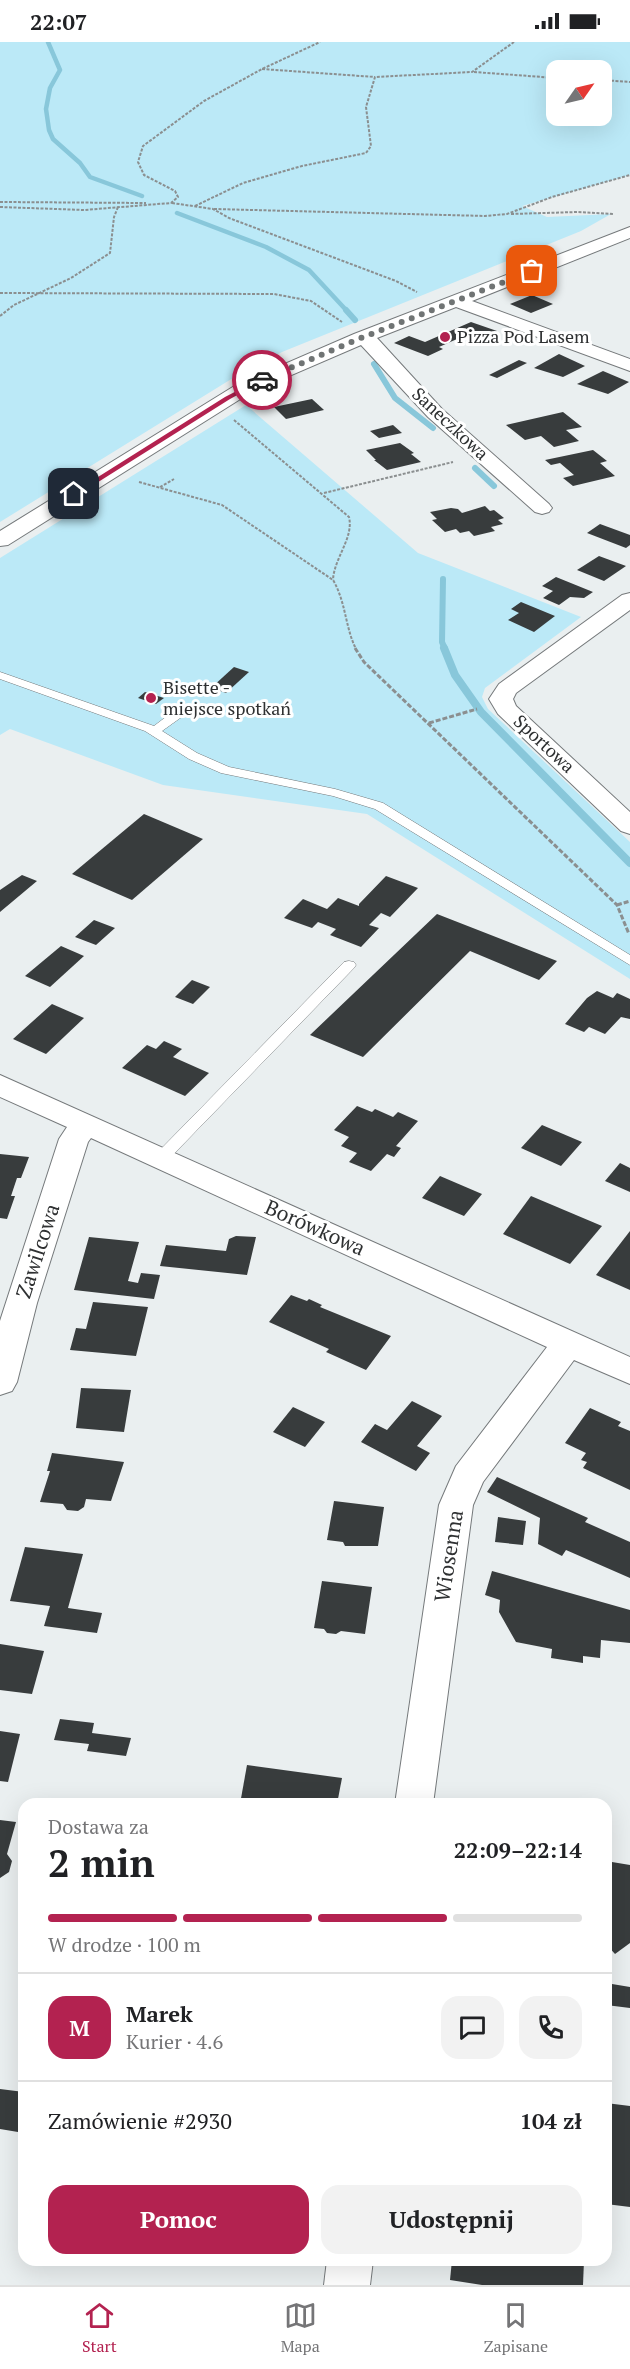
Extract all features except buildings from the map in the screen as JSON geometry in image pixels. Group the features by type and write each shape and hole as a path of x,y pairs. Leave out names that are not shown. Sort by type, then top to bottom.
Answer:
{"street":[{"path":"0,540 243,389 361,338 630,232"},
{"path":"456,301 630,365"},
{"name":"Saneczkowa","path":"361,338 370,342 411,389 542,508"},
{"name":"Sportowa","path":"630,600 507,689 501,699 506,709 630,826"},
{"name":"Borówkowa","path":"0,1085 630,1371"},
{"name":"Zawilcowa","path":"0,1382 21,1303 74,1139 86,1125"},
{"name":"Wiosenna","path":"415,1798 456,1505 468,1476 569,1343"},
{"path":"347,2285 349,2266"}],"lane":[{"path":"0,675 154,731 193,756 225,770 335,793 379,806 630,960"},
{"path":"154,731 179,713"},
{"path":"161,1158 349,965"}],"path":[{"path":"0,207 84,210 171,203 178,197 175,191 144,175 138,162 143,147 204,101 262,69 320,42"},
{"path":"472,72 514,42"},
{"path":"262,69 375,78 472,72 546,77"},
{"path":"195,207 243,183 302,166 366,153 371,146 366,107 375,78"},
{"path":"612,81 630,82"},
{"path":"507,214 552,197 630,175"},
{"path":"0,202 171,203 213,209 342,214 485,216 577,212 617,215"},
{"path":"0,316 14,304 71,278 110,253 114,217 118,207"},
{"path":"213,209 229,218 396,281 423,295"},
{"path":"0,293 274,294 303,297 320,303 345,324"},
{"path":"226,414 323,493 352,522 335,559 333,580"},
{"path":"323,493 483,455"},
{"path":"160,487 174,479"},
{"path":"133,480 222,505 333,580 344,599 346,622 357,651 364,662 617,905 630,937"},
{"path":"429,724 465,713"},
{"path":"617,905 630,901"}],"shaded area":[{"path":"0,42 630,42 630,175 522,206 547,217 611,214 581,231 282,352 233,378 0,522"},
{"path":"246,405 418,553 581,617 485,688 482,697 488,709 630,842 630,979 367,814 163,785 10,729 0,735 0,558"}],"waterway":[{"path":"48,42 60,70 50,88 46,109 49,130 53,139 80,163 90,177 142,196"},
{"path":"177,213 266,247 309,270 347,311"},
{"path":"346,310 355,320"},
{"path":"374,364 395,398 433,428"},
{"path":"475,468 494,486"},
{"path":"443,579 442,642 445,649"},
{"path":"444,648 455,675 481,712 630,863"}],"way so far":[{"path":"262,380 361,338 532,271"}],"place":[{"name":"Pizza Pod Lasem","path":"445,337"},
{"name":"Bisette - miejsce spotkań","path":"151,698"}],"route":[{"path":"74,494 228,398 262,380"}]}
